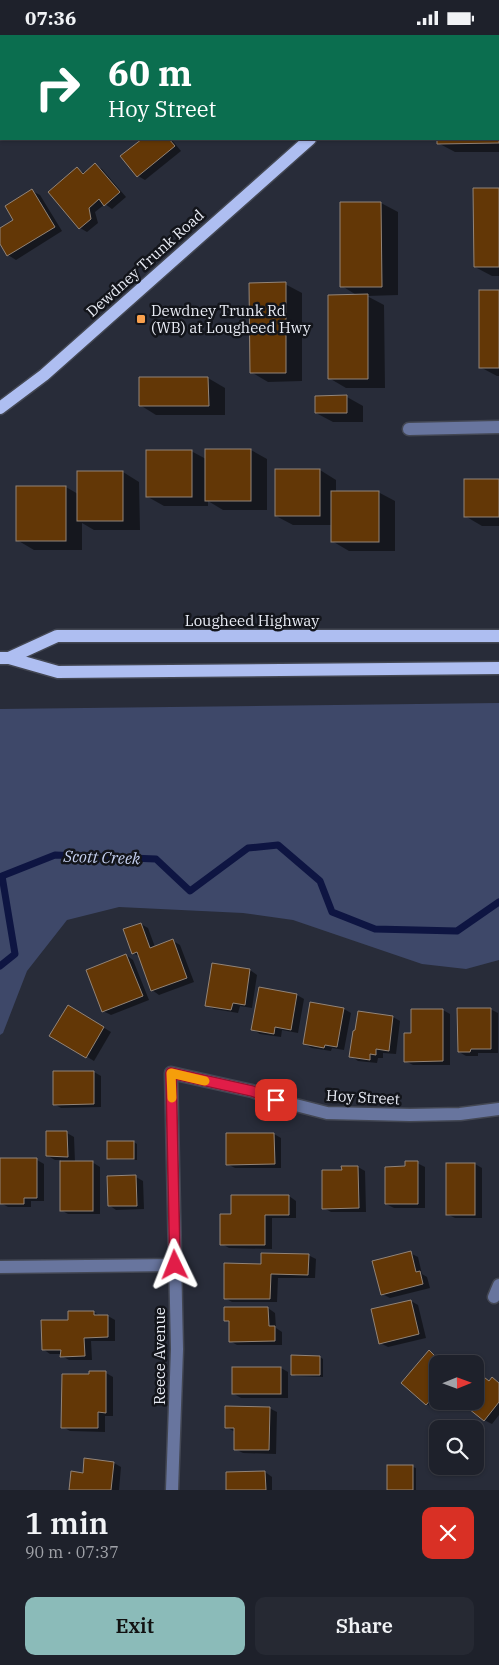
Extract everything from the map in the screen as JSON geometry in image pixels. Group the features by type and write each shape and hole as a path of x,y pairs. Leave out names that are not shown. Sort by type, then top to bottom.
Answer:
{"main road":[{"name":"Dewdney Trunk Road","path":"0,409 44,375 309,140"},
{"name":"Lougheed Highway","path":"5,658 57,636 499,636"},
{"name":"Lougheed Highway","path":"5,658 58,672 499,668"}],"street":[{"path":"409,429 499,427"},
{"name":"Hoy Street","path":"171,1073 252,1091 276,1100 327,1113 460,1114 499,1109"},
{"name":"Reece Avenue","path":"171,1073 177,1349 172,1490"},
{"path":"0,1267 175,1265"}],"shaded area":[{"path":"499,703 499,960 466,969 422,964 293,920 243,913 119,907 67,920 27,971 3,1033 0,1035 0,709"}],"building":[{"path":"141,140 170,140 175,146 137,177 120,156"},
{"path":"437,140 499,140 499,143 437,144"},
{"path":"95,163 120,192 104,206 99,199 89,208 91,219 79,229 48,192 77,167 83,174"},
{"path":"473,188 499,188 499,267 474,267"},
{"path":"32,189 55,227 7,256 0,244 0,228 13,220 5,206"},
{"path":"340,202 381,202 382,287 340,287"},
{"path":"286,282 286,373 250,373 249,283"},
{"path":"479,290 499,290 499,368 479,368"},
{"path":"368,294 368,379 328,379 328,295"},
{"path":"139,377 208,377 209,406 139,406"},
{"path":"347,395 347,413 315,413 315,396"},
{"path":"205,449 251,449 251,501 205,501"},
{"path":"146,450 192,450 192,497 146,497"},
{"path":"275,469 320,469 320,516 275,516"},
{"path":"77,471 123,471 123,521 77,521"},
{"path":"464,479 499,479 499,517 464,517"},
{"path":"16,486 66,486 66,541 16,541"},
{"path":"331,491 379,491 379,542 331,542"},
{"path":"141,923 150,948 173,939 187,978 151,991 137,952 132,954 123,929"},
{"path":"126,954 143,996 102,1012 86,970"},
{"path":"212,963 250,969 245,1005 233,1003 231,1010 205,1006"},
{"path":"259,987 297,994 291,1030 275,1027 274,1034 251,1030"},
{"path":"310,1002 344,1008 337,1047 325,1045 324,1048 303,1044"},
{"path":"68,1005 104,1027 86,1058 49,1036"},
{"path":"457,1008 491,1008 491,1049 471,1049 470,1052 458,1052"},
{"path":"411,1009 443,1009 443,1061 404,1062 404,1033 411,1033"},
{"path":"358,1011 393,1016 389,1051 376,1049 376,1055 370,1054 370,1060 349,1057"},
{"path":"53,1071 94,1071 94,1104 53,1105"},
{"path":"46,1131 67,1131 68,1157 46,1156"},
{"path":"226,1133 274,1133 275,1164 226,1165"},
{"path":"107,1141 134,1141 134,1159 107,1159"},
{"path":"0,1158 37,1158 37,1198 24,1198 24,1204 0,1204"},
{"path":"60,1161 93,1161 93,1211 60,1211"},
{"path":"405,1161 418,1161 418,1204 385,1204 385,1167 405,1166"},
{"path":"446,1163 475,1163 475,1215 446,1215"},
{"path":"341,1166 358,1166 359,1208 322,1209 322,1170 342,1170"},
{"path":"136,1175 137,1206 108,1206 107,1176"},
{"path":"231,1195 289,1195 289,1215 265,1215 265,1245 220,1245 220,1214 231,1214"},
{"path":"411,1251 416,1272 420,1271 423,1284 381,1295 372,1261"},
{"path":"261,1253 309,1254 308,1275 271,1274 270,1299 224,1299 224,1263 261,1264"},
{"path":"411,1300 419,1334 379,1344 371,1309"},
{"path":"224,1307 268,1307 269,1326 275,1326 275,1341 229,1342 229,1321 224,1321"},
{"path":"68,1311 94,1311 94,1315 108,1315 108,1337 84,1338 85,1356 60,1357 61,1350 42,1350 41,1320 68,1320"},
{"path":"429,1350 434,1355 429,1355 429,1402 426,1405 401,1383"},
{"path":"291,1355 320,1356 320,1375 291,1375"},
{"path":"232,1367 281,1367 281,1394 232,1394"},
{"path":"89,1371 106,1371 106,1413 98,1412 98,1428 61,1428 62,1374 89,1374"},
{"path":"484,1377 489,1381 492,1377 499,1383 499,1402 484,1421 470,1410 484,1410"},
{"path":"225,1406 270,1407 269,1450 234,1450 234,1428 225,1428"},
{"path":"84,1458 114,1462 111,1490 69,1490 71,1471 83,1473"},
{"path":"387,1465 413,1465 413,1490 387,1490"},
{"path":"265,1471 266,1490 226,1490 226,1472"}],"waterway":[{"name":"Scott Creek","path":"0,966 15,954 2,876 55,855 156,859 190,891 248,848 278,845 320,881 332,912 375,929 457,931 499,902"}],"slow traffic":[{"path":"172,1098 171,1073 205,1081"}],"place":[{"name":"Dewdney Trunk Rd (WB) at Lougheed Hwy","path":"141,319"}],"route":[{"path":"175,1265 171,1073 252,1091 276,1100"}]}
